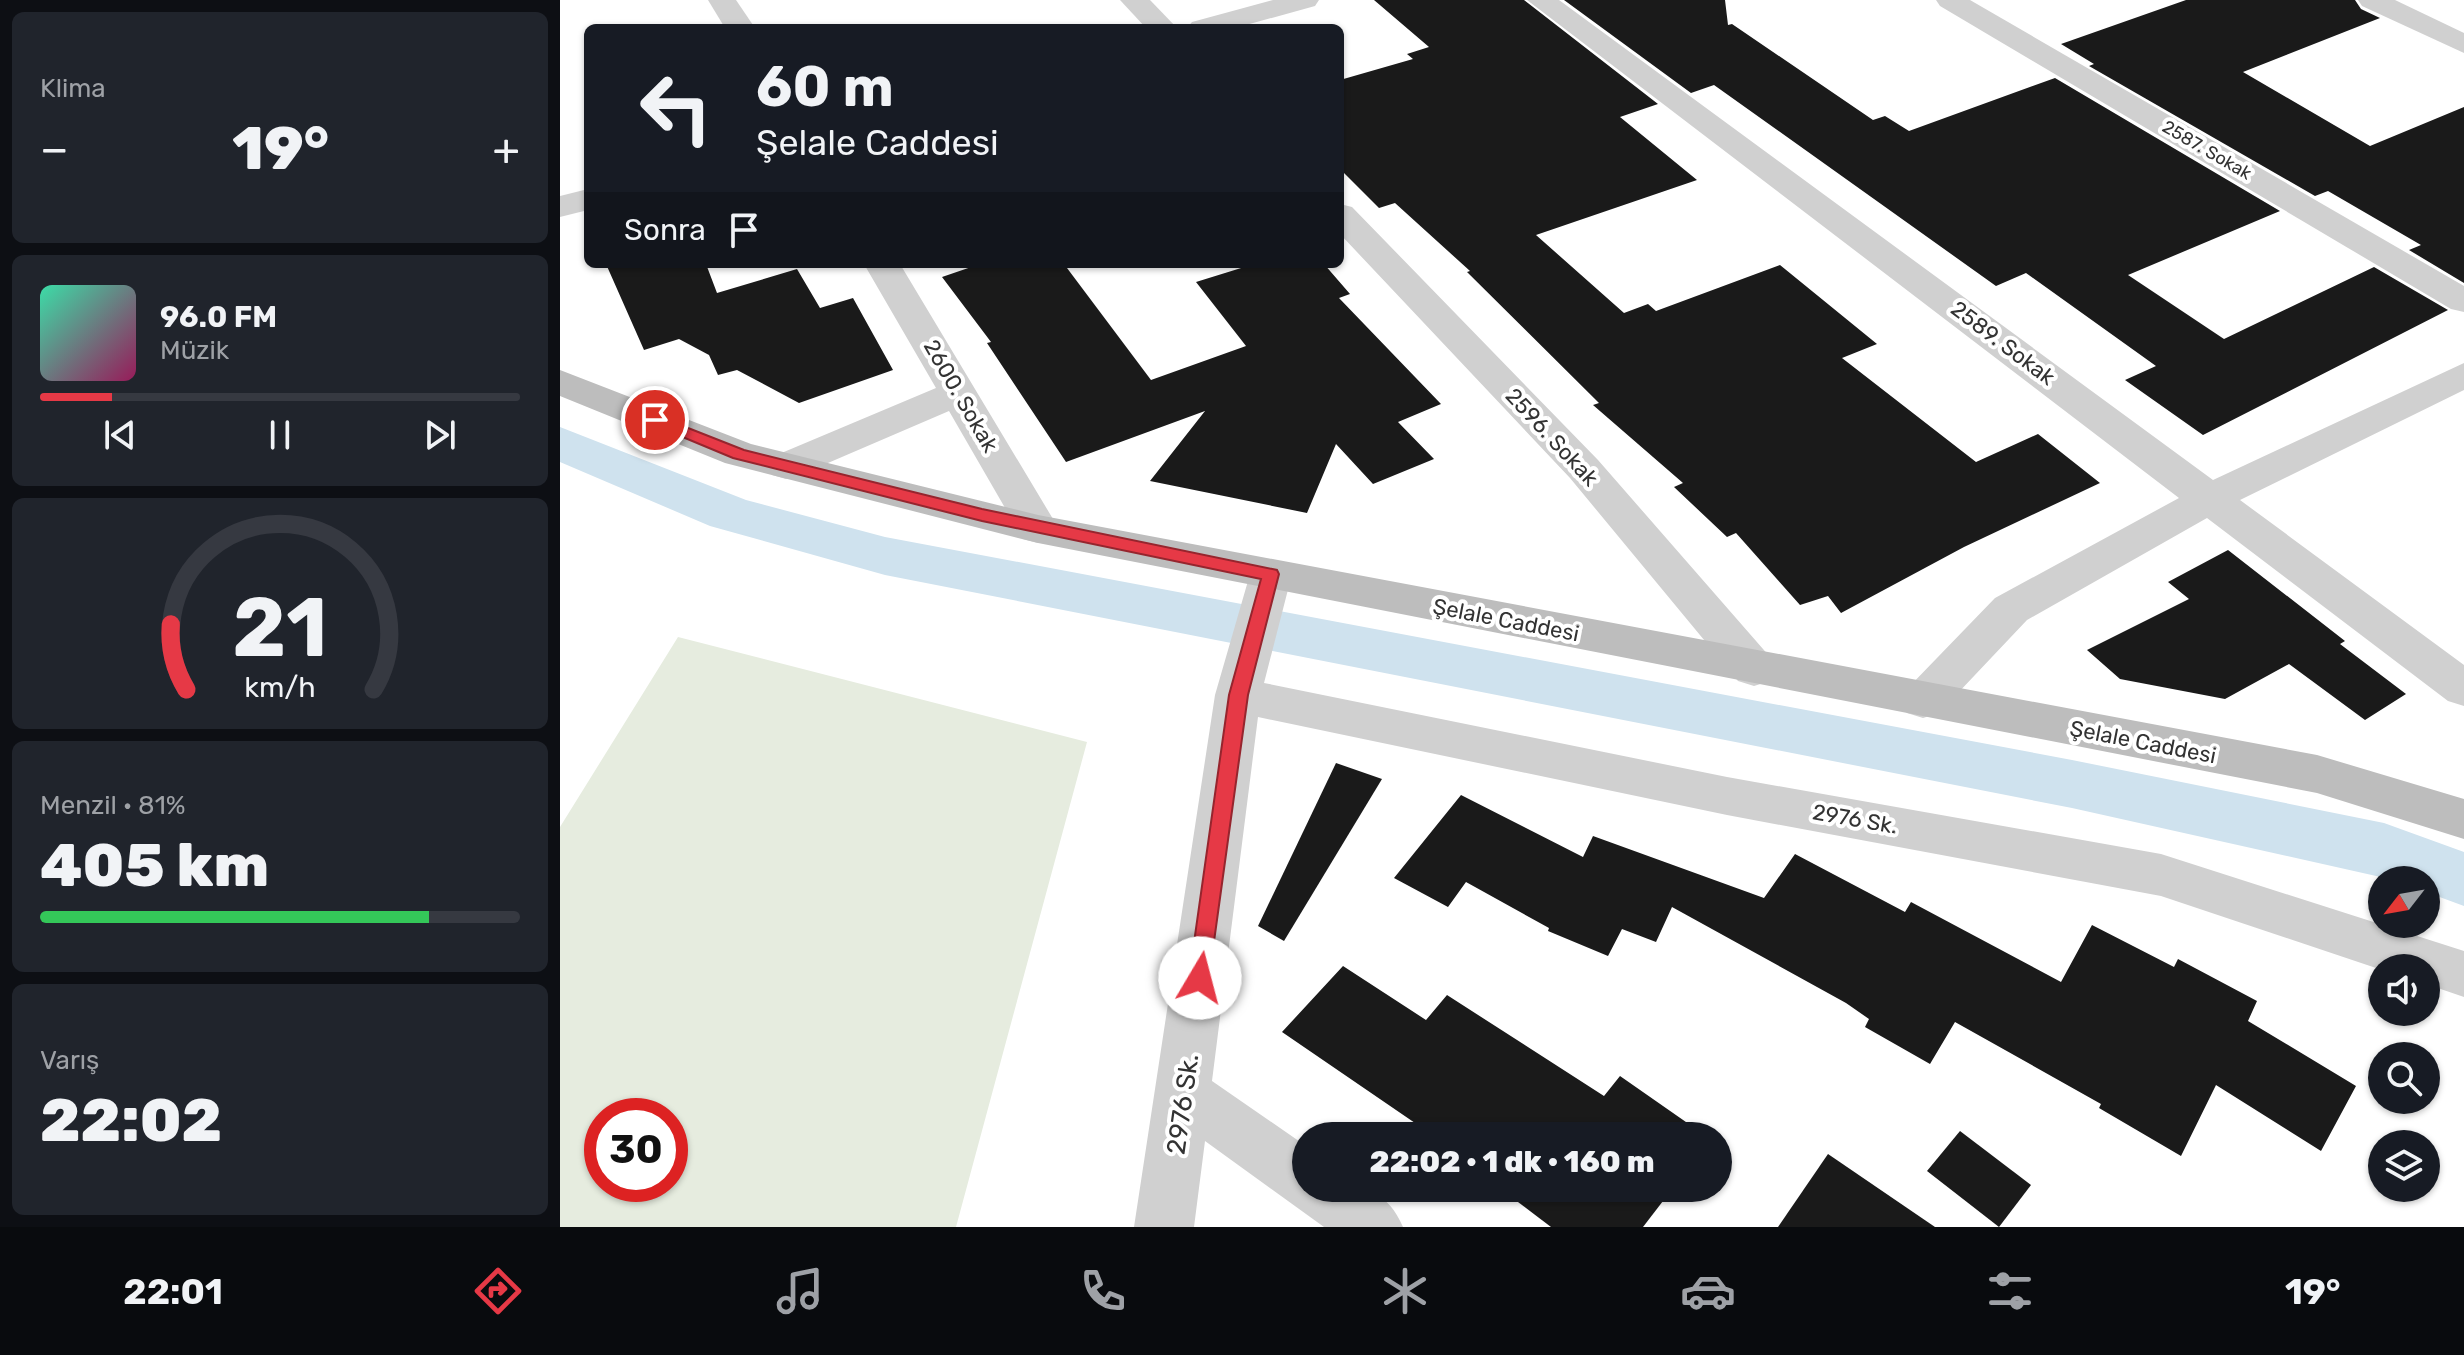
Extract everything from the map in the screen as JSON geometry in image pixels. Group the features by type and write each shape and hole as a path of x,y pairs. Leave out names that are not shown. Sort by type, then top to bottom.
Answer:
{"street":[{"path":"722,0 737,24"},
{"path":"1134,0 1158,24"},
{"path":"1217,24 1305,0"},
{"name":"2589. Sokak","path":"1541,0 2464,689"},
{"name":"2587. Sokak","path":"1950,0 2464,301"},
{"path":"2372,0 2464,44"},
{"path":"560,207 584,200"},
{"name":"2596. Sokak","path":"1344,218 1584,469 1754,669"},
{"name":"2600. Sokak","path":"884,268 1038,529"},
{"path":"1923,701 2011,609 2211,498 2464,375"},
{"name":"Şelale Caddesi","path":"560,382 739,454 1038,529 1754,669 2317,774 2464,819"},
{"path":"786,466 959,393"},
{"name":"2976 Sk.","path":"1164,1227 1238,695 1271,574"},
{"name":"2976 Sk.","path":"1238,695 1727,796 2161,875 2464,974"},
{"path":"1184,1094 1292,1170"},
{"path":"1338,1202 1373,1227"}],"shaded area":[{"path":"678,637 1087,742 956,1227 560,1227 560,827"}],"building":[{"path":"1374,0 1524,0 1658,104 1620,117 1697,180 1536,235 1624,313 1648,304 1656,311 1780,265 1877,344 1842,358 1976,462 2038,434 2100,483 1964,547 1841,613 1828,596 1800,605 1736,533 1727,537 1674,487 1683,483 1593,405 1599,403 1467,272 1470,271 1395,203 1379,208 1344,173 1344,79 1413,59 1407,54 1429,47"},
{"path":"1564,0 1725,0 1728,25 1732,24 1873,120 1885,116 1909,131 2055,78 2280,211 2128,275 2224,339 2374,267 2448,310 2203,435 2125,380 2156,366 2026,273 1996,286 1714,85 1691,93"},
{"path":"2186,0 2355,0 2361,9 2380,18 2243,72 2370,146 2464,107 2464,283 2409,250 2421,245 2328,191 2315,196 2089,66 2094,64 2061,44"},
{"path":"608,268 708,268 717,293 797,269 820,308 853,298 893,370 799,403 737,370 718,375 709,355 679,339 644,350"},
{"path":"968,268 1067,268 1151,380 1246,346 1196,282 1241,268 1327,268 1350,294 1339,298 1441,404 1398,422 1434,459 1373,484 1336,444 1307,513 1150,481 1205,411 1066,462 987,343 991,342 942,277"},
{"path":"2228,550 2345,641 2340,644 2406,694 2365,720 2289,664 2225,699 2120,679 2087,650 2189,599 2168,582"},
{"path":"1336,763 1382,779 1284,941 1258,926"},
{"path":"1461,795 1583,857 1593,836 1764,898 1795,854 1905,912 1911,902 2061,982 2092,925 2174,967 2178,959 2257,1001 2248,1021 2356,1086 2321,1151 2216,1085 2181,1156 2099,1108 2101,1104 1955,1022 1930,1064 1865,1027 1869,1019 1846,1003 1672,907 1656,942 1622,929 1608,956 1548,931 1549,928 1466,882 1448,907 1394,878"},
{"path":"1343,966 1426,1020 1447,995 1604,1096 1620,1076 1686,1122 1414,1122 1282,1032"},
{"path":"1960,1131 2031,1185 1999,1227 1927,1171"},
{"path":"1828,1154 1935,1227 1778,1227"},
{"path":"1518,1202 1662,1202 1643,1227 1551,1227"}],"waterway":[{"path":"560,443 729,513 885,556 2072,784 2384,849 2464,879"}],"route":[{"path":"655,420 739,454 1038,529 1271,574 1238,695 1200,978"}]}
